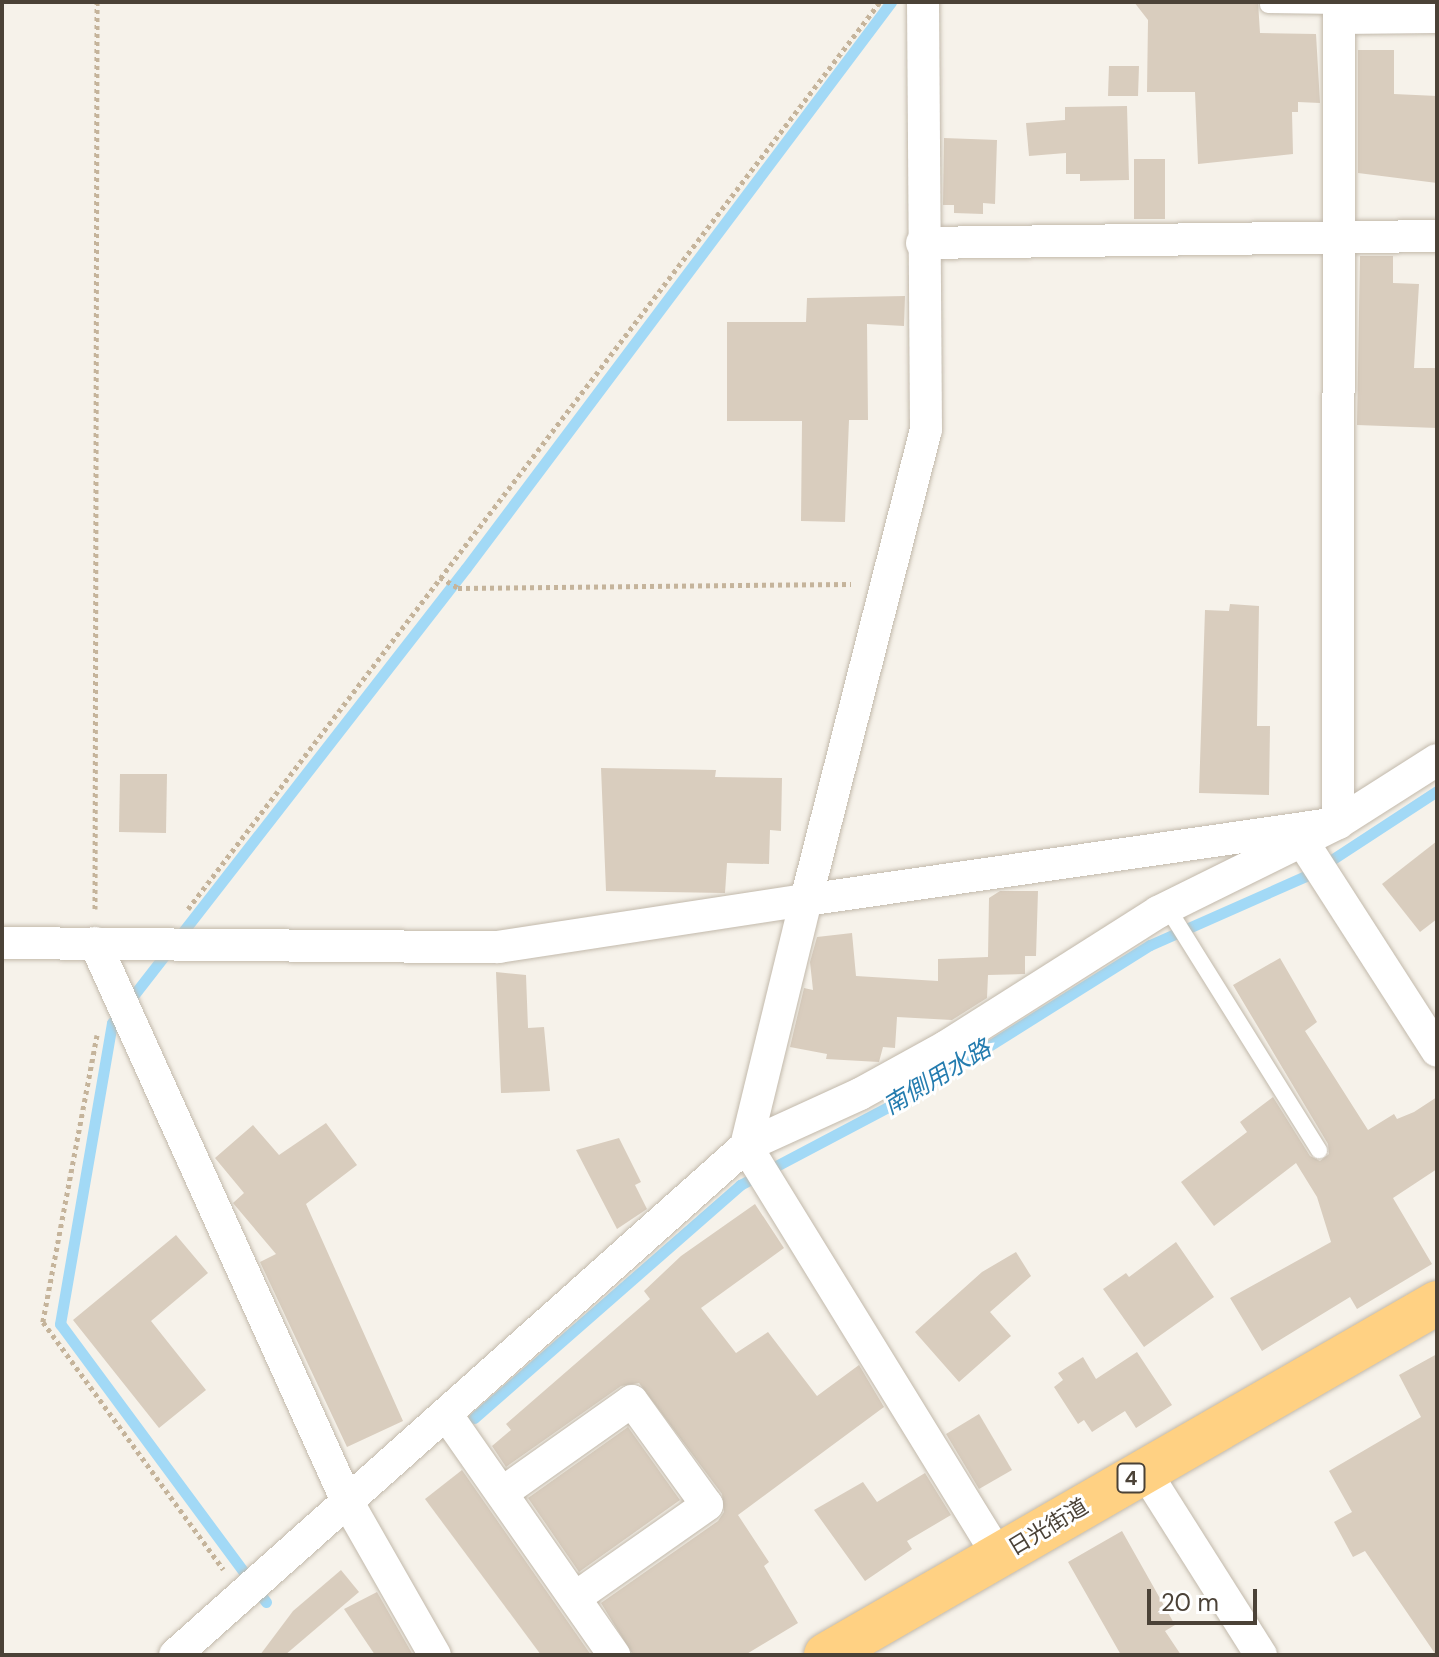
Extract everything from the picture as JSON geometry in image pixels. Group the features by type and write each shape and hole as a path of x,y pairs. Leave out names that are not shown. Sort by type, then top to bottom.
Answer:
{"highway":[{"name":"日光街道","path":"840,1651 1144,1470 1437,1303"}],"street":[{"path":"923,2 922,243 926,430 806,900 757,1164 999,1557"},
{"path":"1338,823 1339,8 1437,17"},
{"path":"922,243 1437,236"},
{"path":"175,1655 240,1592 446,1414 757,1164 1171,912 1308,850 1338,823 1437,760"},
{"path":"2,943 498,947 1338,823"},
{"path":"1308,850 1437,1051"},
{"path":"95,943 116,998 347,1501 435,1655"},
{"path":"502,1493 632,1401 707,1505 576,1597"},
{"path":"446,1414 614,1655"},
{"path":"1144,1470 1261,1655"}],"lane":[{"path":"1268,5 1339,8"},
{"path":"1171,912 1319,1150"}],"path":[{"path":"95,943 97,2"},
{"path":"161,945 880,2"},
{"path":"440,577 458,588 888,584"},
{"path":"116,998 102,1011 43,1322 240,1592"}],"building":[{"path":"1134,2 1258,2 1260,33 1316,34 1320,103 1298,102 1298,112 1292,112 1293,154 1198,164 1195,92 1147,92 1148,20"},
{"path":"1358,50 1394,50 1394,94 1437,96 1437,183 1358,173"},
{"path":"1109,66 1139,66 1138,96 1108,96"},
{"path":"1127,106 1129,180 1080,181 1080,174 1066,174 1066,153 1029,156 1026,123 1065,120 1065,107"},
{"path":"944,138 997,140 995,204 983,203 983,214 954,213 954,205 943,205"},
{"path":"1134,159 1165,159 1165,219 1134,219"},
{"path":"1360,256 1393,256 1393,283 1419,284 1414,368 1437,368 1437,428 1357,425"},
{"path":"905,296 904,326 867,324 868,420 849,420 845,522 801,521 802,421 727,421 727,322 806,322 807,298"},
{"path":"1230,604 1259,606 1257,726 1270,726 1269,795 1199,793 1205,610 1229,611"},
{"path":"601,768 716,770 715,777 782,778 781,831 770,830 769,864 727,863 725,893 606,891"},
{"path":"120,774 167,774 166,833 119,832"},
{"path":"1437,841 1437,919 1420,932 1382,884"},
{"path":"1000,891 1038,891 1036,956 1025,956 1025,974 988,975 987,998 952,1020 897,1017 895,1048 883,1047 879,1062 826,1059 827,1054 790,1047 804,988 813,990 810,962 817,937 852,933 856,976 938,981 938,959 988,957 989,898"},
{"path":"1280,958 1317,1022 1305,1031 1368,1130 1394,1114 1397,1119 1414,1112 1437,1097 1437,1169 1393,1198 1432,1264 1357,1309 1350,1297 1262,1351 1230,1298 1331,1242 1317,1197 1296,1163 1214,1226 1181,1182 1247,1132 1240,1122 1273,1097 1310,1156 1320,1161 1329,1154 1328,1144 1233,985"},
{"path":"496,972 526,975 528,1028 544,1027 550,1091 501,1093"},
{"path":"326,1123 357,1165 306,1204 403,1421 347,1447 260,1262 276,1254 233,1203 244,1193 215,1158 253,1125 279,1155"},
{"path":"619,1138 641,1182 635,1185 647,1209 617,1229 576,1150"},
{"path":"755,1204 784,1248 701,1308 736,1353 768,1332 817,1396 859,1365 884,1407 738,1515 769,1562 764,1566 798,1623 745,1655 633,1655 601,1603 718,1521 724,1512 722,1494 639,1383 621,1386 506,1467 492,1446 511,1430 506,1424 650,1299 644,1291 681,1256"},
{"path":"176,1235 208,1273 151,1321 206,1390 159,1428 73,1320"},
{"path":"1176,1242 1214,1297 1144,1347 1103,1289 1126,1273 1129,1277"},
{"path":"1016,1252 1031,1276 990,1312 1011,1336 959,1382 915,1332 982,1272"},
{"path":"1137,1352 1172,1405 1136,1428 1125,1411 1092,1432 1084,1420 1078,1424 1054,1387 1063,1380 1058,1373 1083,1357 1096,1379"},
{"path":"1437,1354 1436,1655 1365,1551 1353,1557 1334,1522 1352,1512 1329,1471 1421,1417 1399,1375"},
{"path":"979,1414 1012,1470 979,1489 946,1434"},
{"path":"628,1427 680,1500 579,1572 528,1498"},
{"path":"462,1470 591,1655 541,1655 425,1499"},
{"path":"925,1473 951,1515 907,1541 912,1549 865,1581 814,1510 863,1482 877,1502"},
{"path":"1122,1531 1175,1625 1165,1631 1181,1655 1121,1655 1068,1562"},
{"path":"341,1570 359,1592 285,1655 260,1655 293,1611"},
{"path":"377,1592 413,1655 375,1655 344,1609"}],"waterway":[{"path":"266,1602 60,1324 112,1023 466,568 891,2"},
{"name":"南側用水路","path":"474,1418 740,1185 909,1096 1150,945 1310,874 1437,791"}]}
